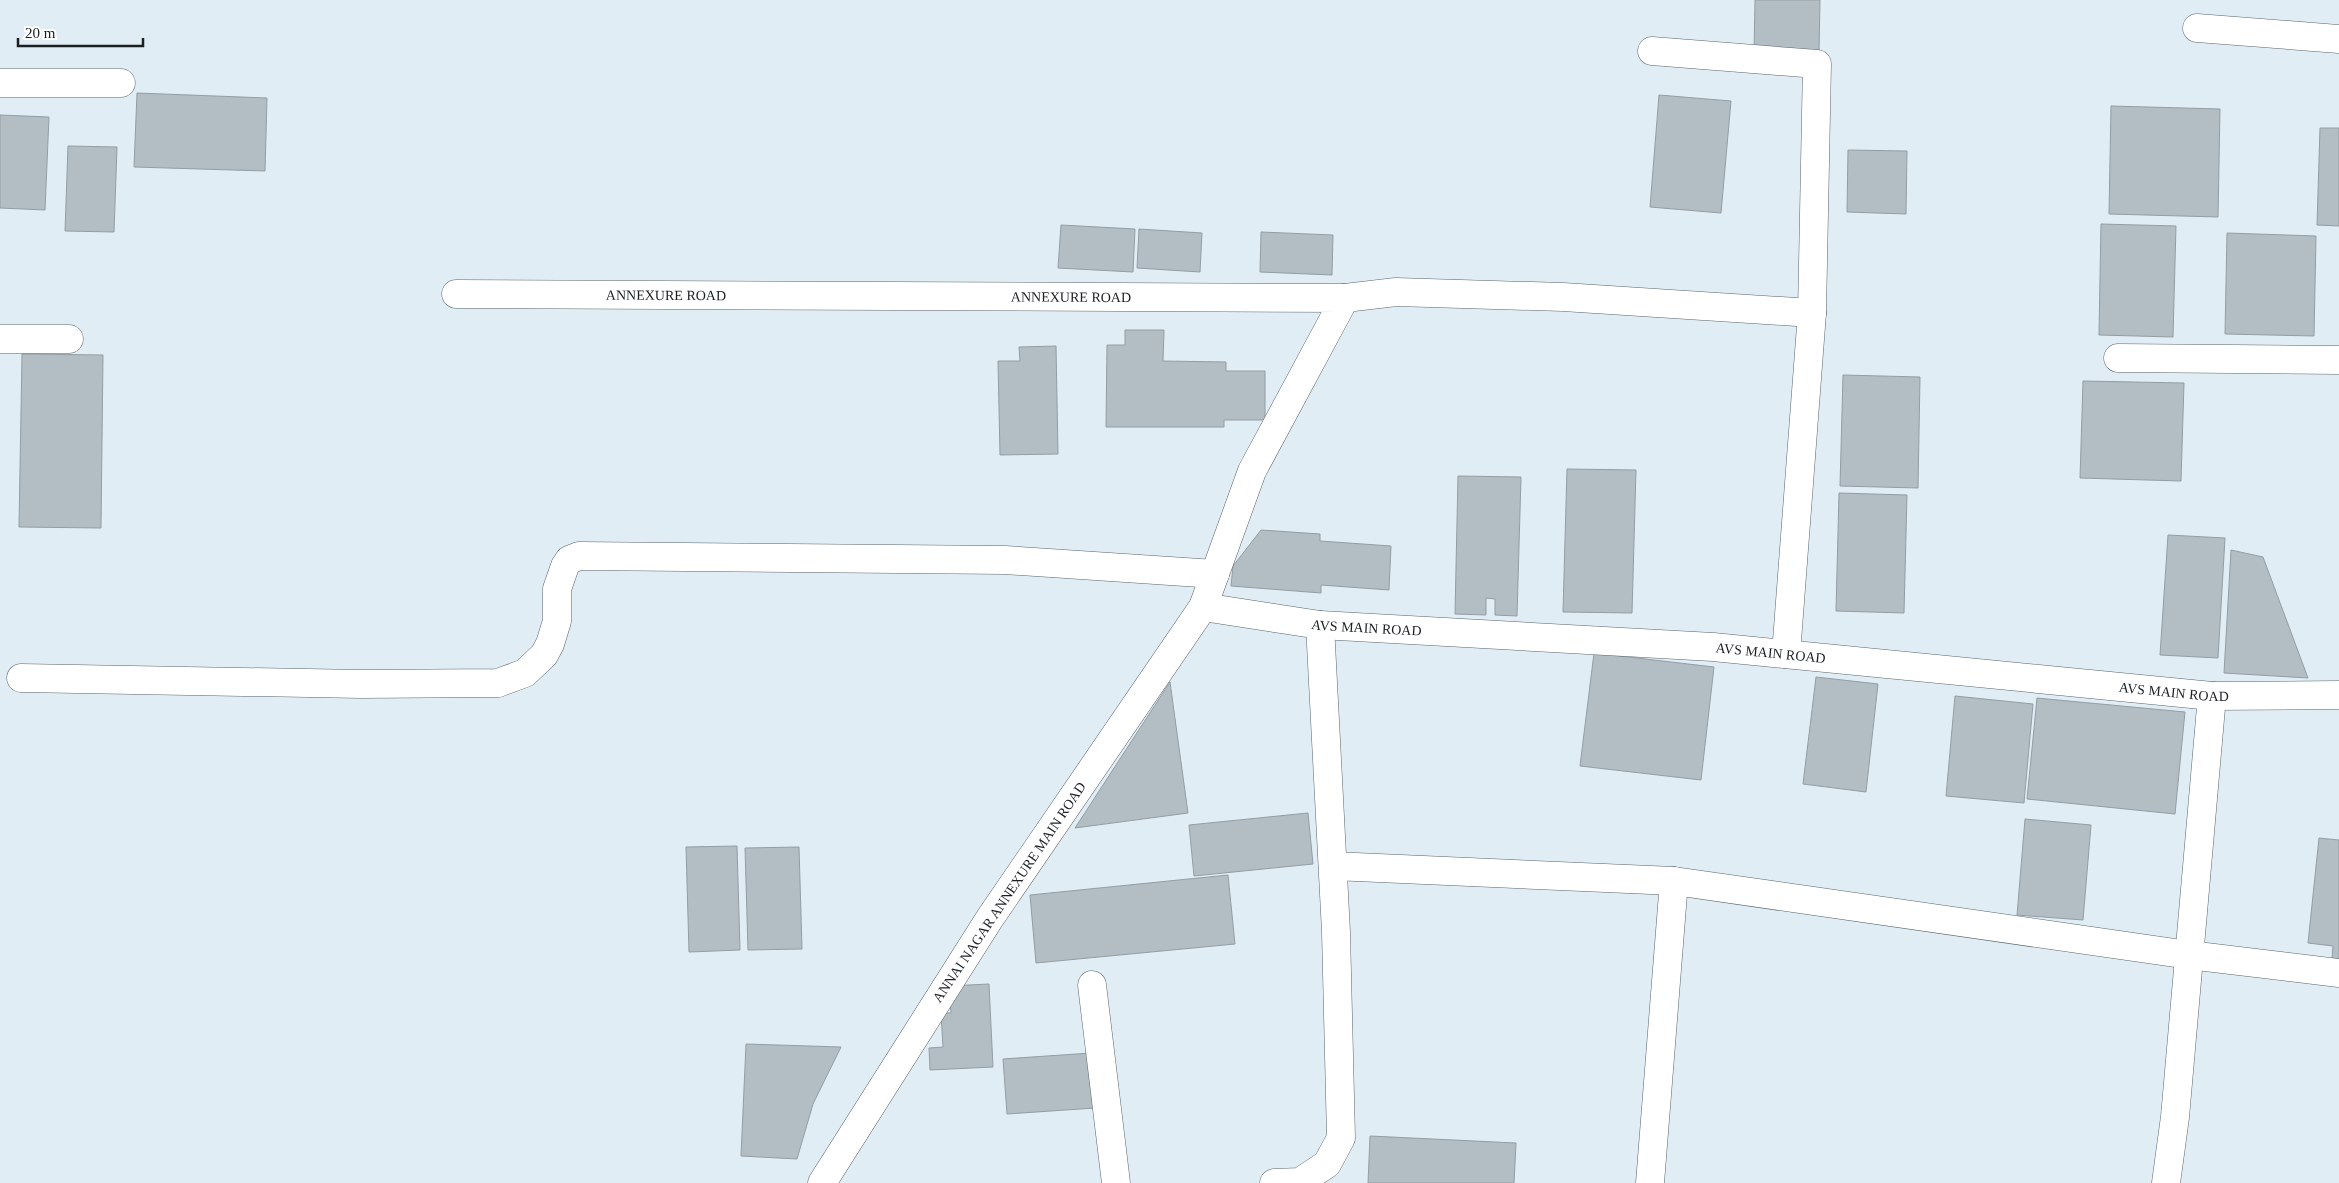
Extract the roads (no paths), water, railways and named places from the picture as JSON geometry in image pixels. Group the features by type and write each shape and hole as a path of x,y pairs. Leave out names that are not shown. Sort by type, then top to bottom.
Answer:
{"street":[{"path":"2197,28 2339,39"},
{"path":"1652,51 1818,64 1812,312 1786,654"},
{"path":"0,83 121,83"},
{"name":"ANNEXURE ROAD","path":"456,294 1345,298 1396,292 1563,297 1812,312"},
{"path":"1202,607 1252,471 1345,298"},
{"path":"0,339 69,339"},
{"path":"2118,358 2339,360"},
{"path":"22,678 361,684 498,683 525,673 544,655 550,644 557,621 557,589 565,566 569,560 579,556 1005,560 1215,574"},
{"name":"AVS MAIN ROAD","path":"1202,607 1320,625 1713,647 2212,696 2339,695"},
{"name":"ANNAI NAGAR ANNEXURE MAIN ROAD","path":"822,1183 990,918 1202,607"},
{"path":"1274,1183 1300,1182 1327,1164 1341,1138 1336,932 1320,625"},
{"path":"2166,1183 2175,1117 2212,696"},
{"path":"1333,866 1674,881 2189,955 2339,973"},
{"path":"1650,1183 1674,881"},
{"path":"1092,985 1116,1183"},
{"path":"822,1183 842,1183"}]}
